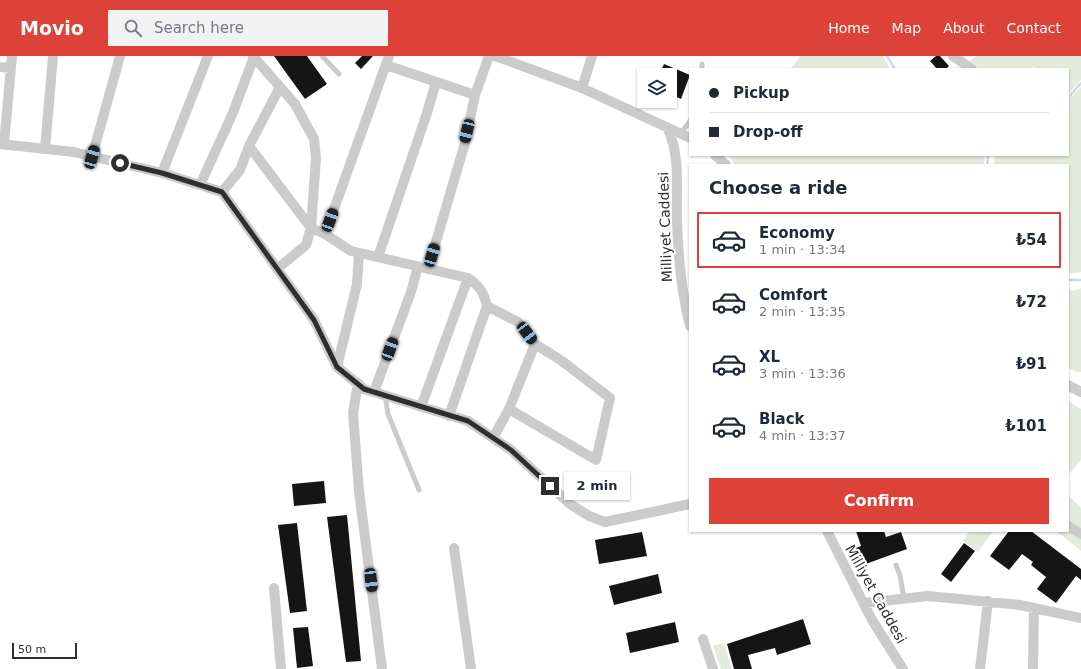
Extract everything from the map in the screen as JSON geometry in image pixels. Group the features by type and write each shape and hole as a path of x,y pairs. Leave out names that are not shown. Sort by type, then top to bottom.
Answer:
{"street":[{"path":"12,56 3,112 2,144 74,152 162,173 222,192 314,320 337,367 364,389 468,421 511,450 570,504 589,516 605,522 689,504"},
{"path":"45,149 53,56"},
{"path":"92,157 120,56"},
{"path":"162,173 208,56"},
{"path":"200,185 232,115 254,56 295,104 314,139 316,158 312,228 306,245 277,269"},
{"path":"428,269 465,143 475,95 489,56"},
{"path":"495,56 582,88 685,135"},
{"path":"582,88 592,56"},
{"path":"953,56 971,68"},
{"path":"325,234 387,60 436,82 475,95"},
{"path":"0,67 11,68"},
{"path":"378,257 436,82"},
{"path":"222,192 240,170 249,146 280,87"},
{"name":"Milliyet Caddesi","path":"667,127 672,136 677,158 678,259 685,308 689,322"},
{"path":"249,146 312,228 325,234 351,251 468,278 478,284 485,296 487,306 450,416"},
{"path":"716,156 725,164"},
{"path":"337,367 357,284 360,253"},
{"path":"374,392 411,292 418,266"},
{"path":"421,407 468,278"},
{"path":"487,306 518,322 535,344 562,361 610,398 596,460 510,409"},
{"path":"493,438 510,409 535,344"},
{"path":"358,383 353,413 359,483 382,669"},
{"path":"1069,386 1081,392"},
{"path":"1069,527 1081,534"},
{"name":"Milliyet Caddesi","path":"828,532 872,620 903,669"},
{"path":"454,548 471,669"},
{"path":"274,588 281,669"},
{"path":"864,603 928,596 988,601 1034,608 1081,618"},
{"path":"980,669 988,601"},
{"path":"1032,669 1034,608"},
{"path":"703,639 713,669"}],"lane":[{"path":"322,56 339,74"},
{"path":"685,135 689,124"},
{"path":"385,396 388,414 419,490"},
{"path":"896,565 900,575 904,599"}],"shaded area":[{"path":"801,56 883,56 889,68 791,68"},
{"path":"977,56 1081,56 1081,80 1069,93 1069,68 1036,68 1034,66 1032,68 979,68 970,61"},
{"path":"1081,87 1081,272 1069,274 1069,164 994,164 995,156 1069,156 1069,99"},
{"path":"730,156 985,156 984,164 734,164"},
{"path":"1081,288 1081,372 1076,372 1069,368 1069,289 1072,291"},
{"path":"1069,402 1081,409 1081,460 1069,474"},
{"path":"1069,496 1081,508 1081,551 1057,532 1069,532"},
{"path":"969,532 992,532 978,552 963,541"},
{"path":"724,643 732,669 721,669 713,646"}],"building":[{"path":"274,56 307,56 327,84 305,99"},
{"path":"362,56 373,56 361,69 355,63"},
{"path":"936,56 940,56 949,66 947,68 936,68 930,61"},
{"path":"664,64 673,68 662,68"},
{"path":"677,70 689,75 681,99 677,97"},
{"path":"324,481 326,503 294,506 292,484"},
{"path":"347,515 361,661 346,662 327,517"},
{"path":"297,523 307,611 290,613 278,525"},
{"path":"642,532 647,556 599,564 595,540"},
{"path":"856,532 884,532 886,537 901,532 907,549 863,565 856,548 861,546"},
{"path":"1008,532 1032,532 1081,569 1081,580 1076,576 1056,603 1037,589 1046,577 1031,565 1033,562 1022,554 1009,570 990,556"},
{"path":"964,543 975,551 951,582 941,574"},
{"path":"658,574 662,593 614,605 609,586"},
{"path":"803,619 811,644 777,655 775,648 748,655 752,669 734,669 727,644"},
{"path":"675,622 679,642 630,653 626,633"},
{"path":"308,627 313,666 297,668 293,628"}],"waterway":[{"path":"887,56 894,68"},
{"path":"1069,97 1081,83"},
{"path":"987,164 988,156"},
{"path":"1069,280 1081,280"}],"route":[{"path":"120,163 162,173 222,192 314,320 337,367 364,389 468,421 511,450 550,486"}]}
